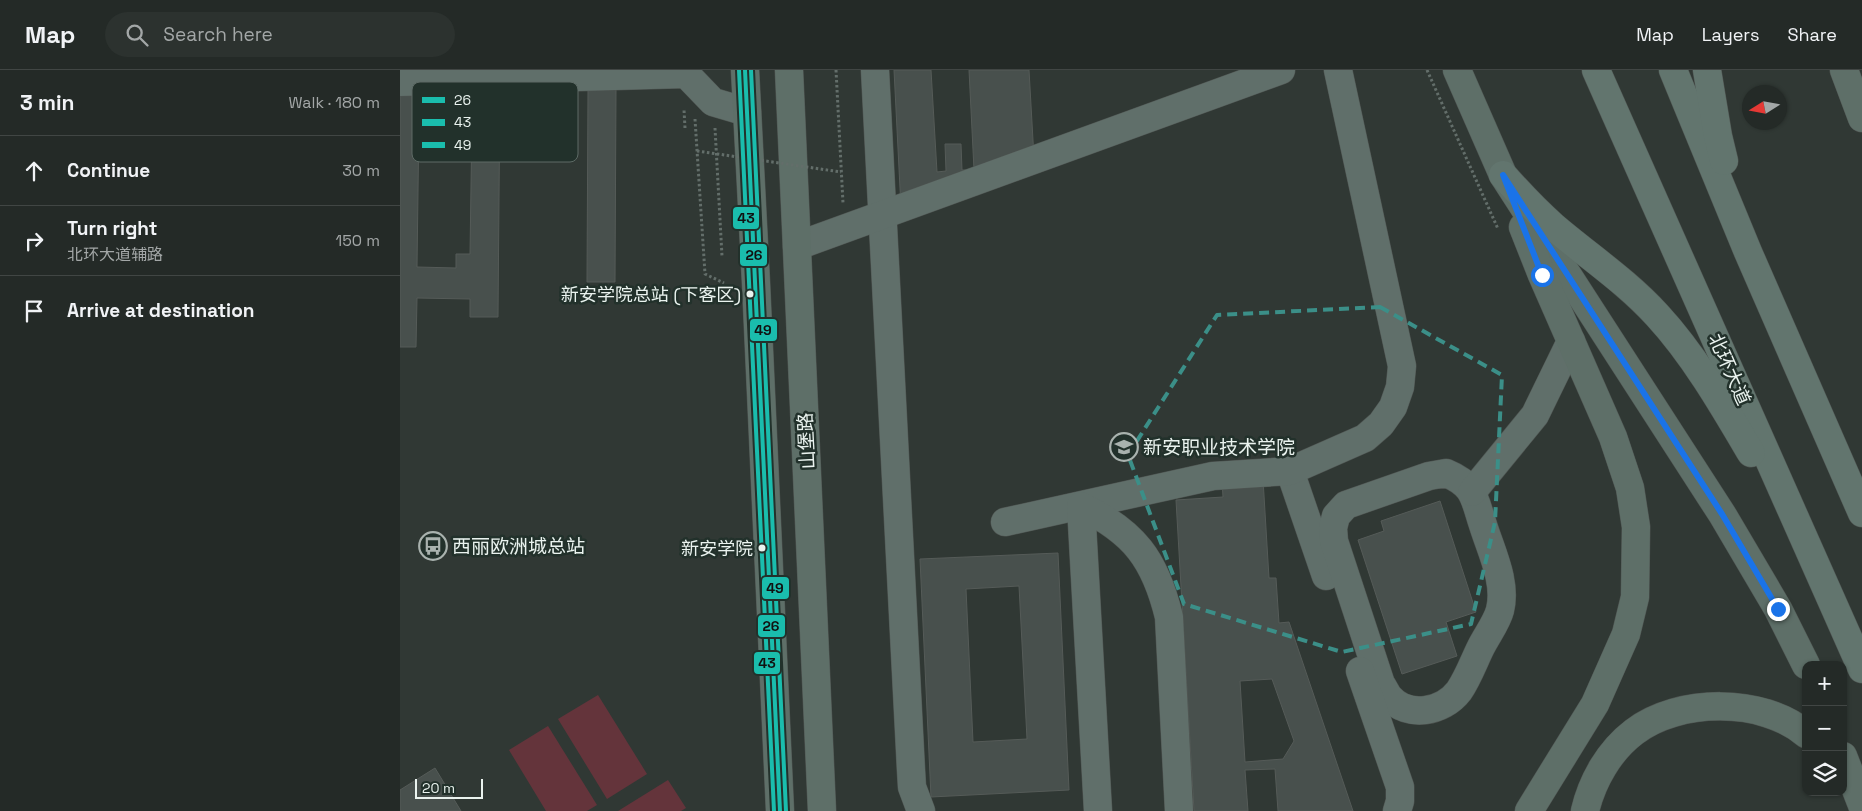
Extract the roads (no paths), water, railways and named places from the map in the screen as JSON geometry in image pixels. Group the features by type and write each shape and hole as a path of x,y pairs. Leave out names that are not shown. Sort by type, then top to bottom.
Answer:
{"highway":[{"name":"北环大道","path":"1596,70 1862,669"},
{"path":"1673,70 1748,252 1862,512"},
{"path":"1707,70 1718,136 1748,252"},
{"path":"1503,175 1531,206 1554,227 1608,269 1658,316 1723,406 1821,575"}],"main road":[{"path":"745,70 780,811"},
{"name":"山堡路","path":"790,70 822,811"},
{"path":"1457,70 1503,175 1542,275 1614,437 1630,488 1636,527 1635,597 1626,634 1595,704 1529,811"},
{"path":"1844,70 1862,118"},
{"path":"1503,175 1722,514 1778,609 1804,661"},
{"path":"1585,811 1588,796 1606,761 1633,732 1650,722 1671,714 1716,706 1759,710 1781,717 1802,731"},
{"path":"1847,766 1862,805"},
{"path":"1847,786 1862,810"}],"lane":[{"path":"875,70 912,787 921,811"},
{"path":"797,246 1282,70"},
{"path":"1005,522 1213,476 1290,471 1365,438 1381,424 1393,407 1400,387 1402,366 1338,70"},
{"path":"400,82 688,72 713,102 747,112"},
{"path":"1472,492 1534,415 1571,341"},
{"path":"1290,471 1400,787 1400,801 1397,811"},
{"path":"1446,473 1460,479 1472,492 1502,587 1500,610 1460,690 1450,701 1439,707 1424,711 1410,709 1397,704 1389,697 1381,684 1334,541 1333,528 1336,516 1346,505 1437,474 1446,473"},
{"path":"1081,506 1098,811"},
{"path":"1081,506 1103,517 1123,531 1154,570 1163,593 1168,617 1178,811"}],"place":[{"name":"新安学院总站 (下客区)","path":"750,294"},
{"name":"新安职业技术学院","path":"1124,447"},
{"name":"西丽欧洲城总站","path":"433,546"},
{"name":"新安学院","path":"762,548"}]}
